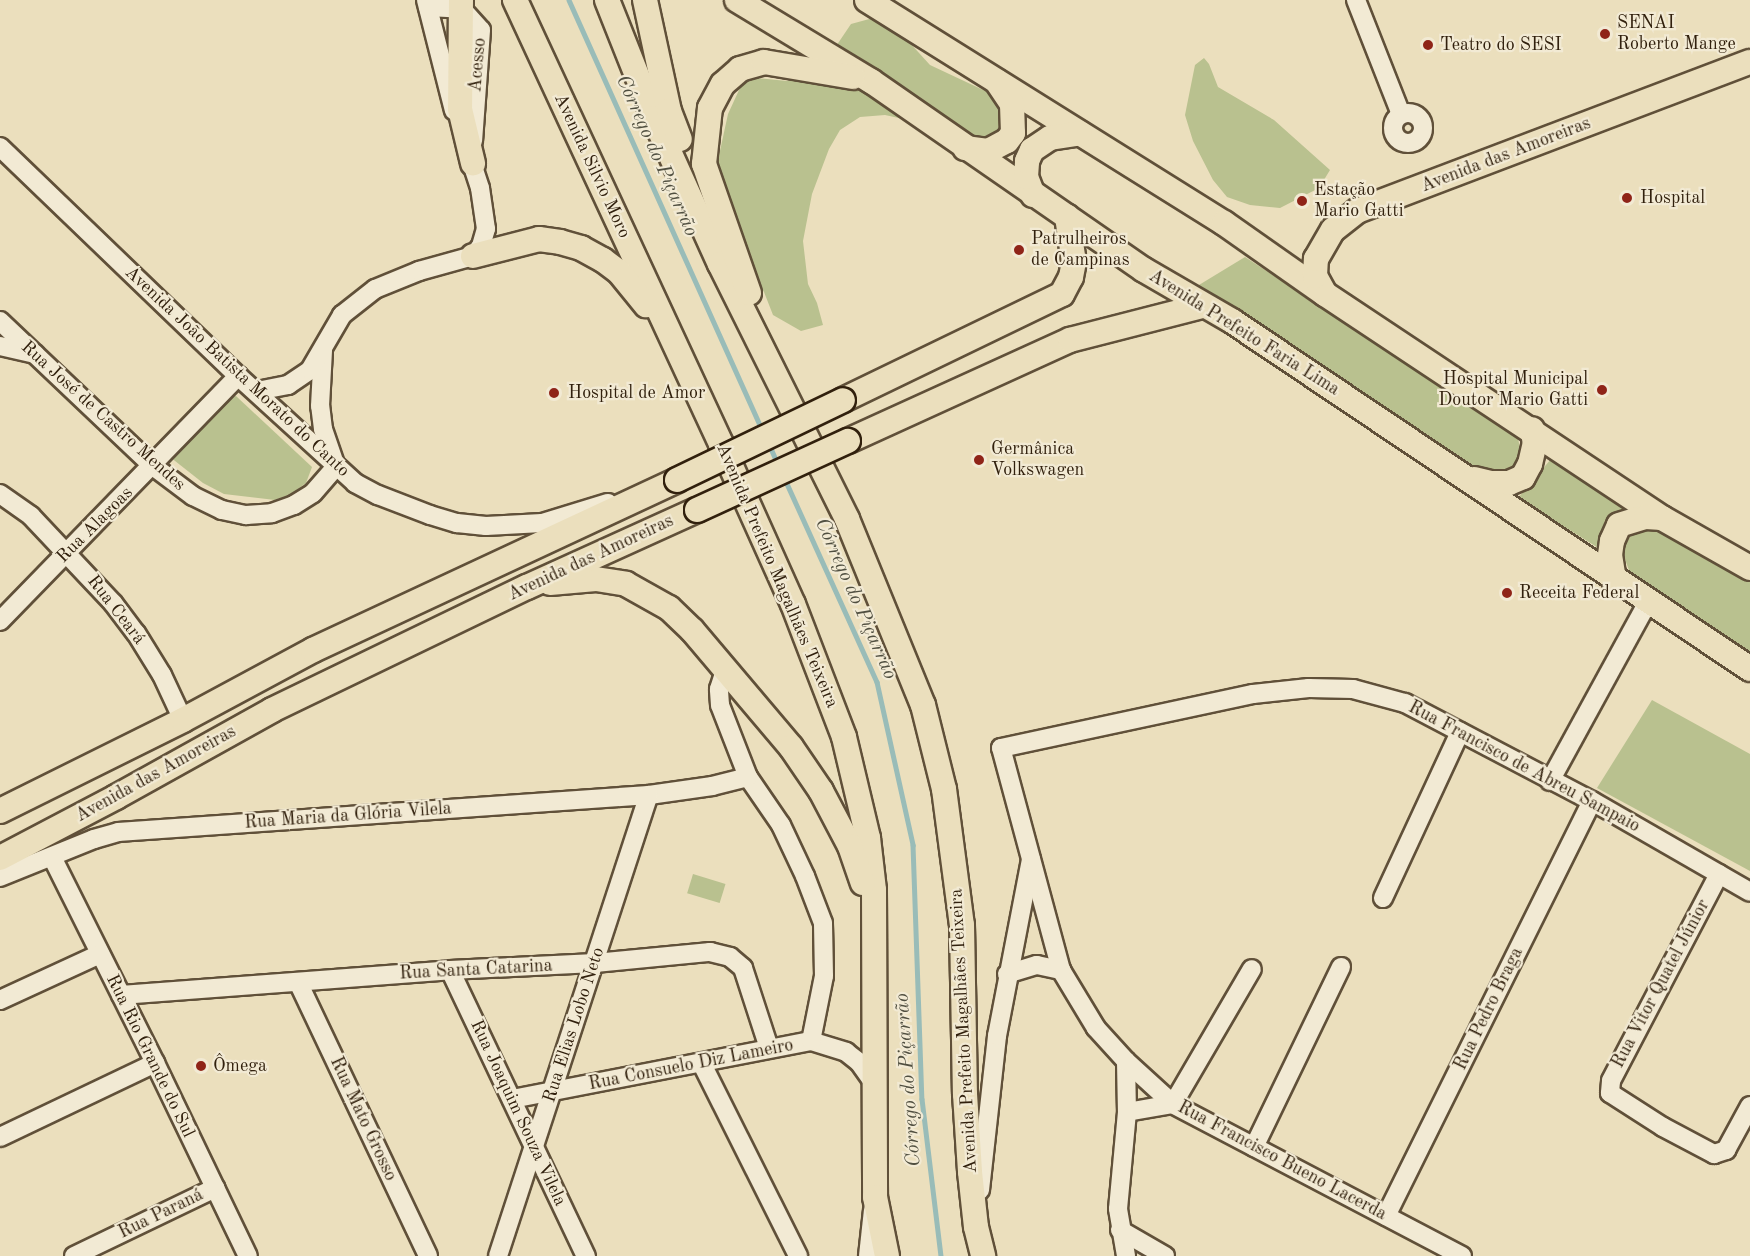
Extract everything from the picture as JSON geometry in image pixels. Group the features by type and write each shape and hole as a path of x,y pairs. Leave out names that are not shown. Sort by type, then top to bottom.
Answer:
{"main road":[{"name":"Avenida Silvio Moro","path":"515,0 669,333"},
{"name":"Avenida Prefeito Magalhães Teixeira","path":"607,0 654,118 741,308 847,519 923,705 934,746 951,834 962,925 965,1094 980,1247"},
{"name":"Avenida Prefeito Magalhães Teixeira","path":"645,0 669,111 737,289 741,308"},
{"name":"Avenida Prefeito Faria Lima","path":"737,0 871,81 964,148 1144,270 1202,306 1232,321 1468,478 1614,580 1750,669"},
{"path":"764,0 767,8 807,35 824,53"},
{"path":"867,0 1224,223 1325,294 1532,429 1662,518 1750,568"},
{"path":"461,4 460,109 473,164"},
{"path":"788,399 704,164 710,108 723,84 740,69 764,62 871,81"},
{"name":"Avenida das Amoreiras","path":"1325,294 1315,276 1316,259 1333,230 1357,211 1750,62"},
{"path":"964,148 988,151 1007,141 1013,133 1012,104 995,79"},
{"path":"1033,195 1026,177 1027,161 1032,150 1050,138 1080,133"},
{"name":"Avenida das Amoreiras","path":"0,811 183,720 313,650 677,480 1062,294 1071,277 1074,262 1067,217"},
{"path":"472,256 539,239 581,248 620,272 669,333"},
{"name":"Avenida das Amoreiras","path":"0,858 116,797 272,710 527,587 1070,340 1202,306"},
{"name":"Avenida Prefeito Magalhães Teixeira","path":"669,333 793,604 843,737 868,838 876,937 873,1082 875,1197 887,1256"},
{"path":"1468,478 1491,483 1509,483 1523,477 1530,464 1535,443 1532,429"},
{"path":"1614,580 1610,555 1612,541 1619,525 1646,517 1662,518"},
{"path":"527,587 596,579 611,580 633,587 669,608 692,630 791,747 821,791 850,846 866,893 876,937"}],"street":[{"path":"1356,0 1401,114"},
{"path":"257,391 288,385 310,370 323,350 334,324 348,308 375,289 419,271 472,256 481,246 486,229 473,164 460,132 427,3 461,4"},
{"name":"Avenida João Batista Morato do Canto","path":"0,147 238,376 355,483 404,506 457,523 486,526 527,525 559,520 650,491"},
{"name":"Rua José de Castro Mendes","path":"0,321 153,466 193,496 222,510 246,515 272,513 294,505 313,494 336,466"},
{"path":"0,346 35,354"},
{"path":"323,350 320,406 323,429 336,466"},
{"name":"Rua Alagoas","path":"0,621 238,376"},
{"name":"Rua Ceará","path":"0,494 31,516 113,603 136,633 162,675 183,720"},
{"path":"1550,781 1648,602"},
{"name":"Rua Consuelo Diz Lameiro","path":"512,1099 702,1064 769,1048 811,1041 824,976 823,923 805,876 781,825 748,777 720,705 718,689 725,671"},
{"name":"Rua Francisco de Abreu Sampaio","path":"1001,748 1219,700 1309,688 1353,689 1405,703 1592,801 1750,892"},
{"path":"1383,898 1460,732"},
{"name":"Rua Francisco Bueno Lacerda","path":"1001,748 1032,854 1061,970 1096,1028 1126,1061 1173,1104 1462,1256"},
{"path":"650,795 712,786 748,777"},
{"name":"Rua Maria da Glória Vilela","path":"0,877 118,832 650,795"},
{"name":"Rua Elias Lobo Neto","path":"498,1256 650,795"},
{"name":"Rua Pedro Braga","path":"1386,1216 1592,801"},
{"path":"980,1247 983,1151 1007,974 1032,854"},
{"name":"Rua Rio Grande do Sul","path":"52,857 248,1256"},
{"name":"Rua Vitor Quatel Júnior","path":"1719,874 1611,1081 1610,1093 1663,1127 1714,1154 1726,1150 1750,1106"},
{"name":"Rua Santa Catarina","path":"121,995 450,970 595,963 710,952 730,957 743,969 769,1048"},
{"path":"0,1000 100,954"},
{"path":"1007,974 1037,965 1061,970"},
{"path":"1254,1148 1341,967"},
{"path":"1127,1112 1173,1104 1252,969"},
{"name":"Rua Joaquim Souza Vilela","path":"450,970 586,1256"},
{"name":"Rua Mato Grosso","path":"298,982 428,1256"},
{"path":"811,1041 846,1052 859,1062 873,1082"},
{"path":"1126,1061 1127,1112 1119,1182 1120,1230 1126,1256"},
{"path":"0,1137 155,1063"},
{"path":"702,1064 798,1256"},
{"name":"Rua Paraná","path":"74,1256 215,1188"},
{"path":"868,1256 875,1197"},
{"path":"1120,1230 1165,1256"}],"green space":[{"path":"873,18 899,31 930,65 1013,104 1014,149 931,125 885,115 860,117 840,130 829,149 812,194 803,241 808,284 817,303 823,325 801,331 773,315 764,292 714,215 718,160 728,114 745,77 787,81 809,75 826,61 851,24"},
{"path":"1204,58 1209,64 1218,87 1274,120 1330,170 1319,188 1280,208 1250,205 1227,197 1213,180 1193,141 1185,115 1195,65"},
{"path":"1245,257 1517,434 1521,452 1515,467 1501,474 1474,470 1194,288"},
{"path":"236,396 312,467 306,483 291,494 275,500 224,494 203,483 170,457 223,399"},
{"path":"1551,459 1628,506 1605,520 1600,549 1518,498"},
{"path":"1665,528 1750,579 1750,656 1631,576 1620,545 1637,530"},
{"path":"1652,700 1750,754 1750,871 1597,788"},
{"path":"693,874 726,884 720,903 687,893"}],"waterway":[{"name":"Córrego do Piçarrão","path":"569,0 763,431"},
{"name":"Córrego do Piçarrão","path":"769,444 778,464"},
{"name":"Córrego do Piçarrão","path":"784,477 877,682 913,845 922,1099 941,1256"}],"place":[{"name":"SENAI Roberto Mange","path":"1605,34"},
{"name":"Teatro do SESI","path":"1428,45"},
{"name":"Hospital","path":"1627,198"},
{"name":"Estação Mario Gatti","path":"1302,201"},
{"name":"Patrulheiros de Campinas","path":"1019,250"},
{"name":"Hospital Municipal Doutor Mario Gatti","path":"1602,390"},
{"name":"Hospital de Amor","path":"554,393"},
{"name":"Germânica Volkswagen","path":"979,460"},
{"name":"Receita Federal","path":"1507,593"},
{"name":"Ômega","path":"201,1066"}]}
